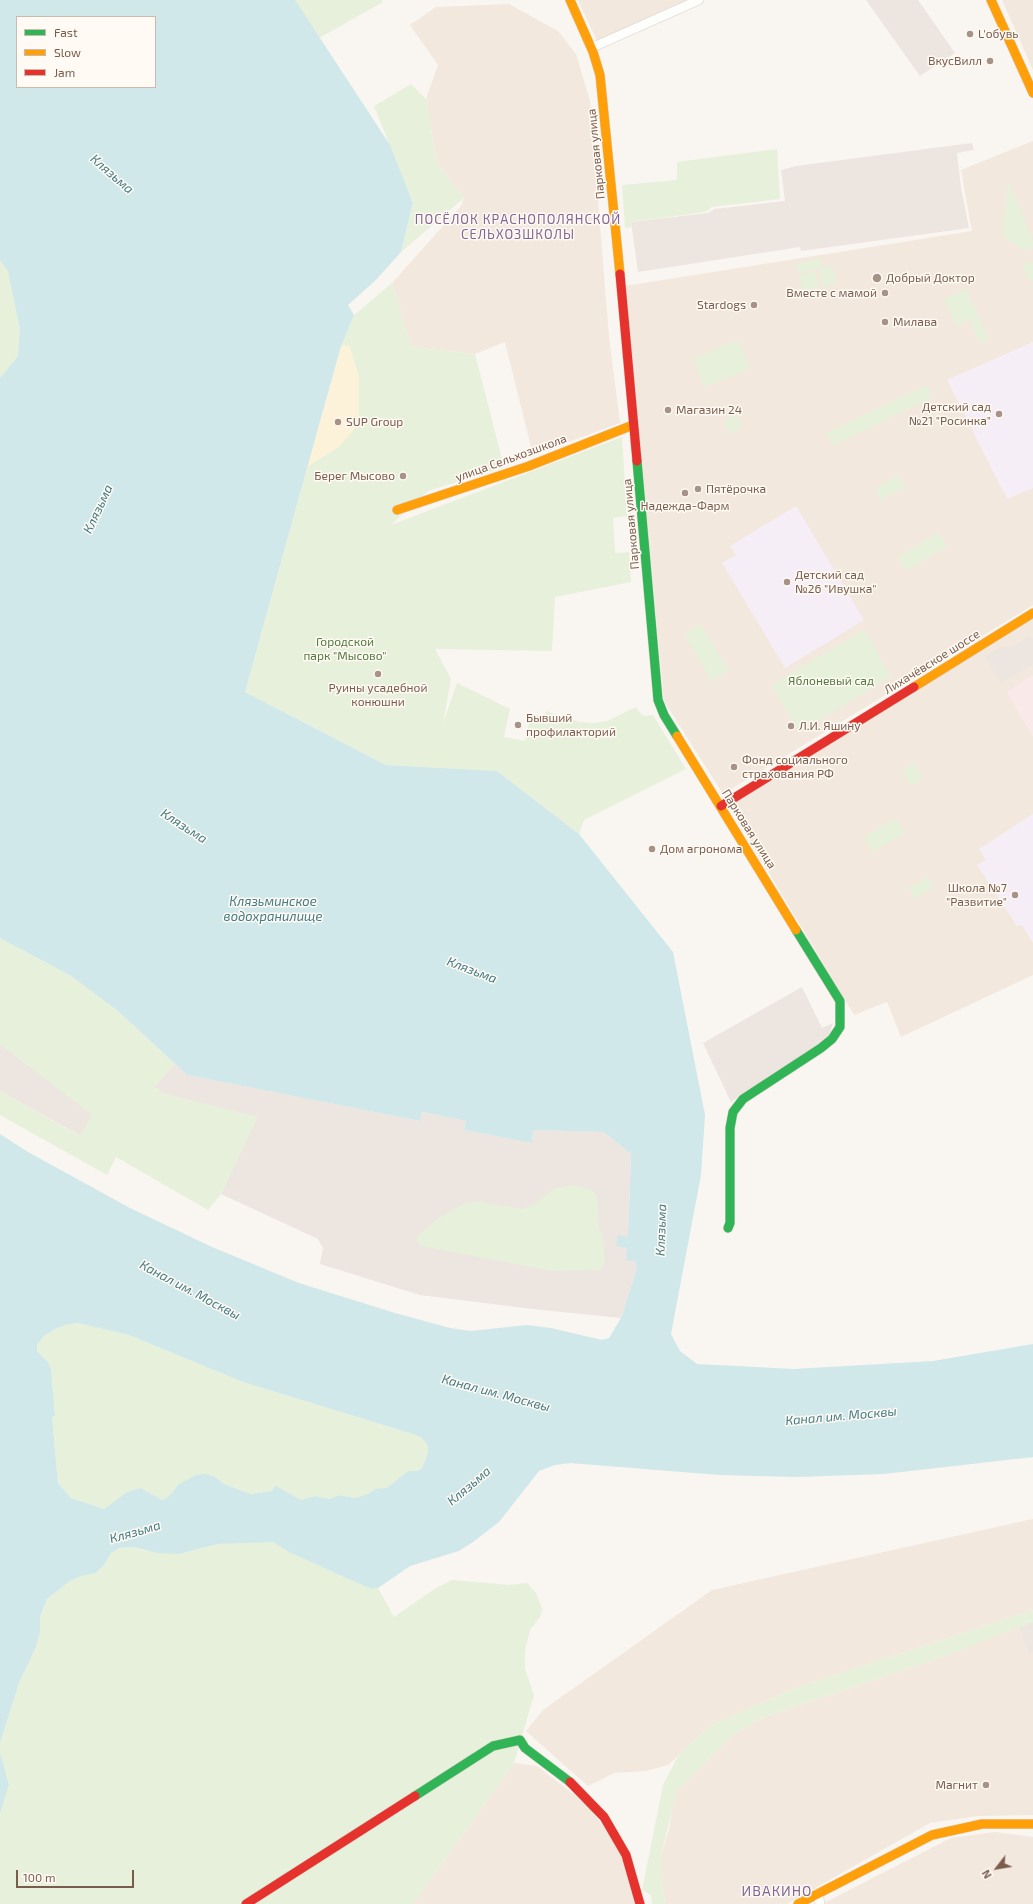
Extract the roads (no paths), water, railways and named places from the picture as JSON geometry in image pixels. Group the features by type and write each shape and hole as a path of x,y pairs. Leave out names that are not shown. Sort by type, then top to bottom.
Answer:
{"street":[{"name":"Парковая улица","path":"570,0 592,48 600,75 619,256 658,700 664,715 840,1002 840,1027 832,1039 821,1048 743,1099 733,1112 730,1128 730,1223 728,1228"},
{"path":"592,48 699,0"},
{"path":"991,0 1033,93"},
{"name":"улица Сельхозшкола","path":"396,510 529,466 633,425"},
{"name":"Лихачёвское шоссе","path":"721,806 1033,613"},
{"path":"246,1904 493,1746 520,1740 525,1748 575,1786 604,1817 626,1855 640,1904"},
{"path":"798,1904 932,1835 982,1824 1033,1824"},
{"path":"818,1894 820,1904"}],"water":[{"name":"Клязьминское водохранилище","path":"0,0 295,0 390,145 413,203 401,252 376,280 348,305 354,315 340,349 245,692 386,765 497,771 579,834 673,952 705,1115 701,1175 671,1334 680,1351 697,1364 794,1369 933,1361 1033,1344 1033,1457 884,1474 797,1477 719,1475 570,1463 555,1465 539,1471 499,1522 473,1542 459,1551 410,1566 378,1588 372,1589 291,1553 273,1542 218,1544 179,1554 158,1553 133,1547 119,1548 111,1553 104,1565 96,1573 82,1576 70,1581 47,1599 40,1617 40,1632 36,1647 19,1683 0,1743 0,1134 28,1152 130,1208 212,1247 299,1283 395,1313 450,1328 471,1331 527,1325 551,1328 602,1340 609,1338 621,1318 637,1268 634,1261 626,1260 627,1248 616,1246 618,1235 628,1237 631,1154 604,1132 533,1130 532,1143 464,1130 466,1121 422,1112 420,1121 187,1075 118,1011 71,976 0,938 0,378 18,356 20,329 8,271 0,260","holes":["77,1323 129,1335 243,1382 422,1438 428,1446 428,1453 422,1468 418,1471 408,1471 387,1488 375,1489 368,1494 355,1498 339,1495 330,1499 315,1496 301,1500 276,1486 271,1491 251,1494 224,1484 214,1476 205,1474 196,1475 179,1484 169,1496 162,1500 141,1488 127,1492 104,1509 71,1498 58,1483 52,1417 55,1416 51,1369 48,1362 37,1351 37,1345 44,1336 55,1329"]},
{"path":"0,1752 9,1785 0,1814"}],"place":[{"name":"L'обувь","path":"970,34"},
{"name":"ВкусВилл","path":"990,61"},
{"name":"Добрый Доктор","path":"877,278"},
{"name":"Вместе с мамой","path":"885,293"},
{"name":"Stardogs","path":"754,305"},
{"name":"Милава","path":"885,322"},
{"name":"Магазин 24","path":"668,410"},
{"name":"Детский сад №21 \"Росинка\"","path":"999,414"},
{"name":"SUP Group","path":"338,422"},
{"name":"Берег Мысово","path":"403,476"},
{"name":"Пятёрочка","path":"698,489"},
{"name":"Надежда-Фарм","path":"685,493"},
{"name":"Детский сад №26 \"Ивушка\"","path":"787,582"},
{"name":"Руины усадебной конюшни","path":"378,674"},
{"name":"Бывший профилакторий","path":"518,725"},
{"name":"Л.И. Яшину","path":"791,726"},
{"name":"Фонд социального страхования РФ","path":"734,767"},
{"name":"Дом агронома","path":"652,849"},
{"name":"Школа №7 \"Развитие\"","path":"1015,895"},
{"name":"Магнит","path":"986,1785"}],"district":[{"name":"ПОСЁЛОК КРАСНОПОЛЯНСКОЙ СЕЛЬХОЗШКОЛЫ","path":"518,228"},
{"name":"ИВАКИНО","path":"777,1891"}],"water label":[{"name":"Клязьма","path":"112,174"},
{"name":"Клязьма","path":"98,509"},
{"name":"Клязьма","path":"184,826"},
{"name":"Клязьма","path":"472,970"},
{"name":"Клязьма","path":"661,1230"},
{"name":"Канал им. Москвы","path":"190,1290"},
{"name":"Канал им. Москвы","path":"496,1393"},
{"name":"Канал им. Москвы","path":"841,1416"},
{"name":"Клязьма","path":"469,1486"},
{"name":"Клязьма","path":"135,1532"}],"park label":[{"name":"Городской парк \"Мысово\"","path":"345,649"},
{"name":"Яблоневый сад","path":"831,681"}]}
